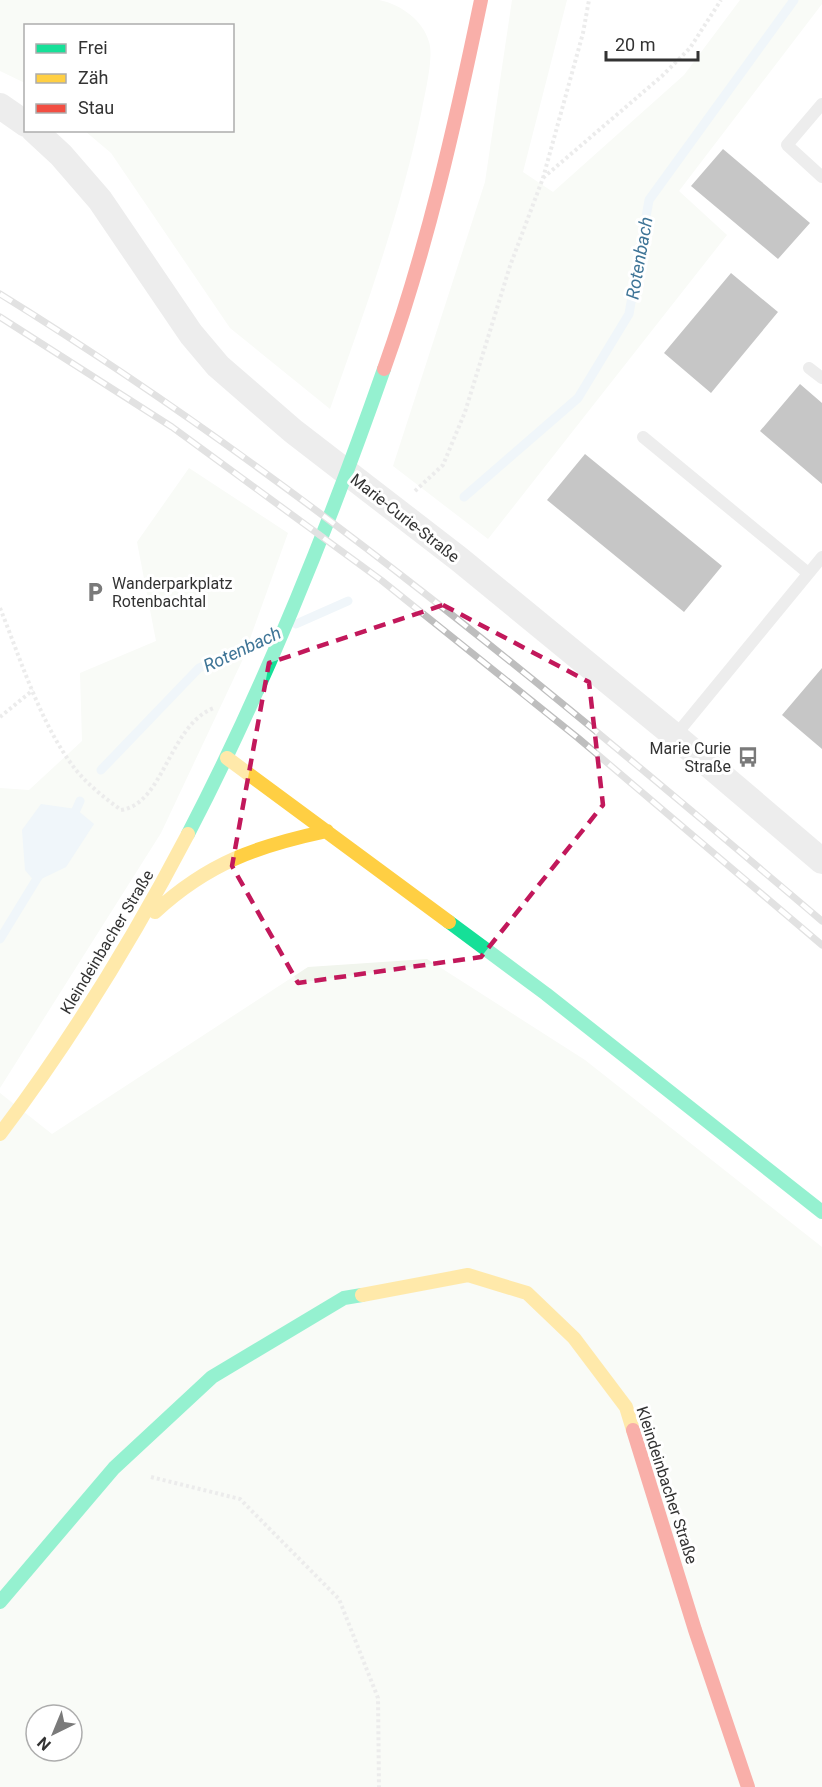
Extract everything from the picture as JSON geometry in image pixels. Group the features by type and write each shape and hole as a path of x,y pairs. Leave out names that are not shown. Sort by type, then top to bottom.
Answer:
{"street":[{"name":"Kleindeinbacher Straße","path":"0,1134 40,1083 141,924 227,758 274,657 325,534 369,414 419,265 452,137 481,0"},
{"path":"0,106 24,123"},
{"name":"Marie-Curie-Straße","path":"36,132 100,200 191,334 218,366 293,431 394,509 675,736 822,861"},
{"path":"227,758 546,994 822,1212"},
{"path":"141,924 191,880 236,856 277,841 327,831"},
{"name":"Kleindeinbacher Straße","path":"0,1602 114,1468 212,1377 344,1298 468,1275 527,1293 574,1338 626,1407 695,1630 748,1787"}],"lane":[{"path":"822,104 787,145 822,177"},
{"path":"809,368 822,378"},
{"path":"643,437 808,573"},
{"path":"675,736 822,557"}],"path":[{"path":"394,509 443,465 465,412 510,266 543,178 583,33 589,0"},
{"path":"543,178 683,55 721,0"},
{"path":"0,608 33,690 58,742 76,770 121,810 133,808 144,798 186,729 202,713 215,708 244,722"},
{"path":"0,717 33,690"},
{"path":"114,1468 240,1499 339,1599 378,1698 379,1787"}],"highlighted area":[{"path":"443,605 589,682 603,805 481,957 298,983 232,866 269,663"}],"shaded area":[{"path":"0,0 379,0 395,5 416,20 429,42 430,65 427,84 404,185 330,409 230,328 111,153 86,132 234,132 234,24 24,24 24,83 0,71"},
{"path":"512,0 567,0 523,172 553,192 684,75 740,0 822,0 822,4 679,191 727,235 488,539 393,466 485,182"},
{"path":"189,468 288,533 242,661 161,833 0,1088 0,788 29,790 82,741 80,673 156,641 137,542"},
{"path":"41,804 76,809 94,824 66,867 35,882 25,870 22,830"},
{"path":"427,959 585,1060 822,1247 822,1787 0,1787 0,1093 52,1134 308,967"}],"building":[{"path":"723,149 810,223 778,259 691,186"},
{"path":"731,273 778,312 711,393 664,353"},
{"path":"800,384 822,403 822,484 760,431"},
{"path":"585,454 722,566 684,612 547,500"},
{"path":"822,668 822,749 782,715"}],"waterway":[{"name":"Rotenbach","path":"464,497 578,398 629,314 649,200 794,0"},
{"name":"Rotenbach","path":"296,624 348,601"},
{"name":"Rotenbach","path":"101,770 199,668 273,635"},
{"name":"Rotenbach","path":"72,819 80,801"},
{"name":"Rotenbach","path":"0,939 41,872"}],"railway":[{"path":"0,294 109,364 216,437 423,592 624,755 822,921"},
{"path":"0,317 172,427 381,580 578,738 822,945"}],"traffic: fast":[{"path":"188,834 217,778 270,663 341,488 384,369"},
{"path":"449,922 546,994 822,1212"},
{"path":"0,1602 114,1468 212,1377 344,1298 362,1295"}],"traffic: slow":[{"path":"227,758 449,922"},
{"path":"155,912 194,881 235,859 278,843 327,831"},
{"path":"0,1134 77,1025 146,912 188,834"},
{"path":"362,1295 468,1275 527,1293 574,1338 626,1407 633,1430"}],"traffic: jam":[{"path":"384,369 427,232 461,94 481,0"},
{"path":"633,1430 695,1630 748,1787"}],"place":[{"name":"Wanderparkplatz Rotenbachtal","path":"95,592"},
{"name":"Marie Curie Straße","path":"748,757"}]}
